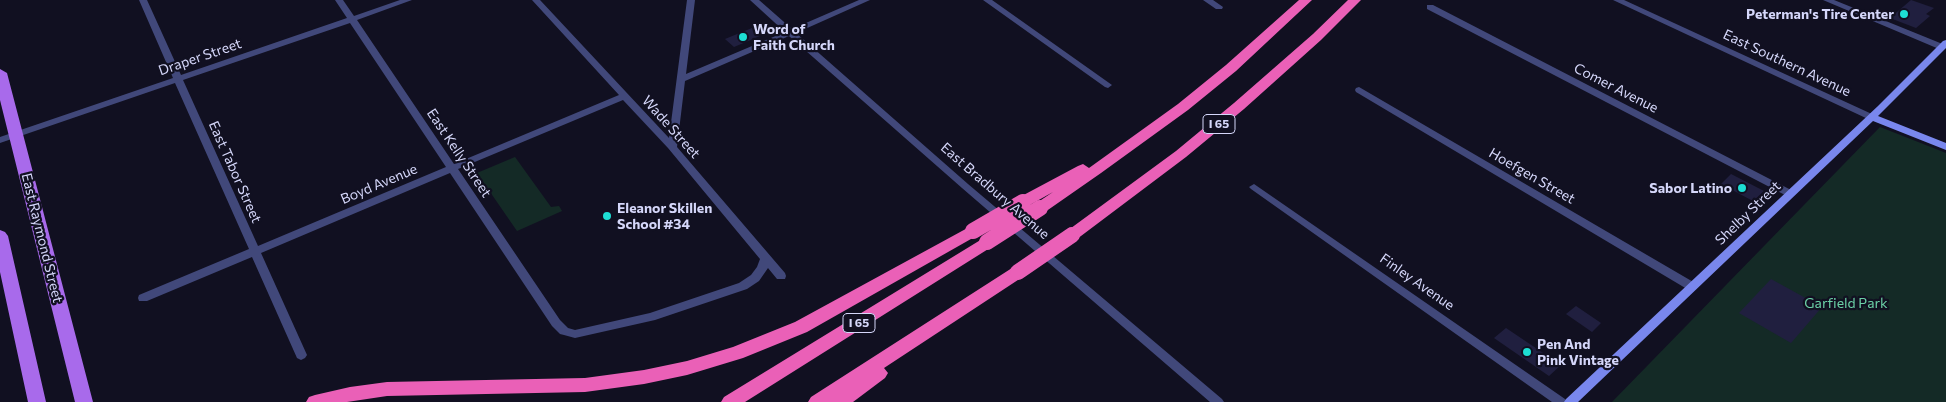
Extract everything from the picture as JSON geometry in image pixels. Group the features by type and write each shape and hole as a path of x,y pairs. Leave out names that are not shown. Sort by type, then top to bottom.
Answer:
{"highway":[{"name":"I 65","path":"730,402 1040,208 1156,127 1225,72 1306,0"},
{"name":"I 65","path":"816,402 1018,272 1072,235 1181,154 1317,37 1355,0"},
{"path":"315,402 350,394 387,389 585,385 687,368 737,353 801,327 1156,127"},
{"path":"840,402 970,303"}],"main road":[{"name":"Shelby Street","path":"1570,402 1944,45"},
{"name":"East Raymond Street","path":"0,73 84,402"},
{"name":"East Southern Avenue","path":"1871,116 1946,147"},
{"path":"0,236 36,402"}],"street":[{"name":"East Tabor Street","path":"143,0 301,355"},
{"name":"East Kelly Street","path":"338,0 556,323 564,331 575,334 661,314 743,286 755,278 762,269 766,258"},
{"name":"Draper Street","path":"0,140 408,0"},
{"name":"Wade Street","path":"536,0 672,147 781,276"},
{"path":"672,147 691,0"},
{"name":"East Bradbury Avenue","path":"754,0 972,192 1218,402"},
{"path":"681,79 866,0"},
{"path":"986,0 1108,85"},
{"path":"1207,0 1219,8"},
{"name":"East Southern Avenue","path":"1617,0 1871,116"},
{"path":"1827,0 1944,45"},
{"name":"Comer Avenue","path":"1430,8 1789,193"},
{"name":"Hoefgen Street","path":"1358,90 1691,286"},
{"name":"Boyd Avenue","path":"143,298 624,96"},
{"name":"Finley Avenue","path":"1254,187 1561,402"}],"green space":[{"name":"Garfield Park","path":"1880,127 1946,153 1946,402 1612,402"},
{"path":"515,157 551,207 559,206 562,211 517,231 477,173"}],"building":[{"name":"Peterman's Tire Center","path":"1911,0 1934,8 1926,14 1930,16 1916,28 1890,18"},
{"name":"Word of Faith Church","path":"752,28 760,36 734,47 725,39"},
{"name":"Sabor Latino","path":"1731,174 1764,191 1753,201 1721,184"},
{"path":"1771,279 1822,307 1791,343 1739,313"},
{"path":"1576,306 1601,323 1592,332 1566,314"},
{"name":"Pen And Pink Vintage","path":"1506,328 1561,365 1549,376 1494,338"}],"place":[{"name":"Peterman's Tire Center","path":"1904,14"},
{"name":"Word of Faith Church","path":"743,37"},
{"name":"Sabor Latino","path":"1742,188"},
{"name":"Eleanor Skillen School #34","path":"607,216"},
{"name":"Pen And Pink Vintage","path":"1527,352"}]}
